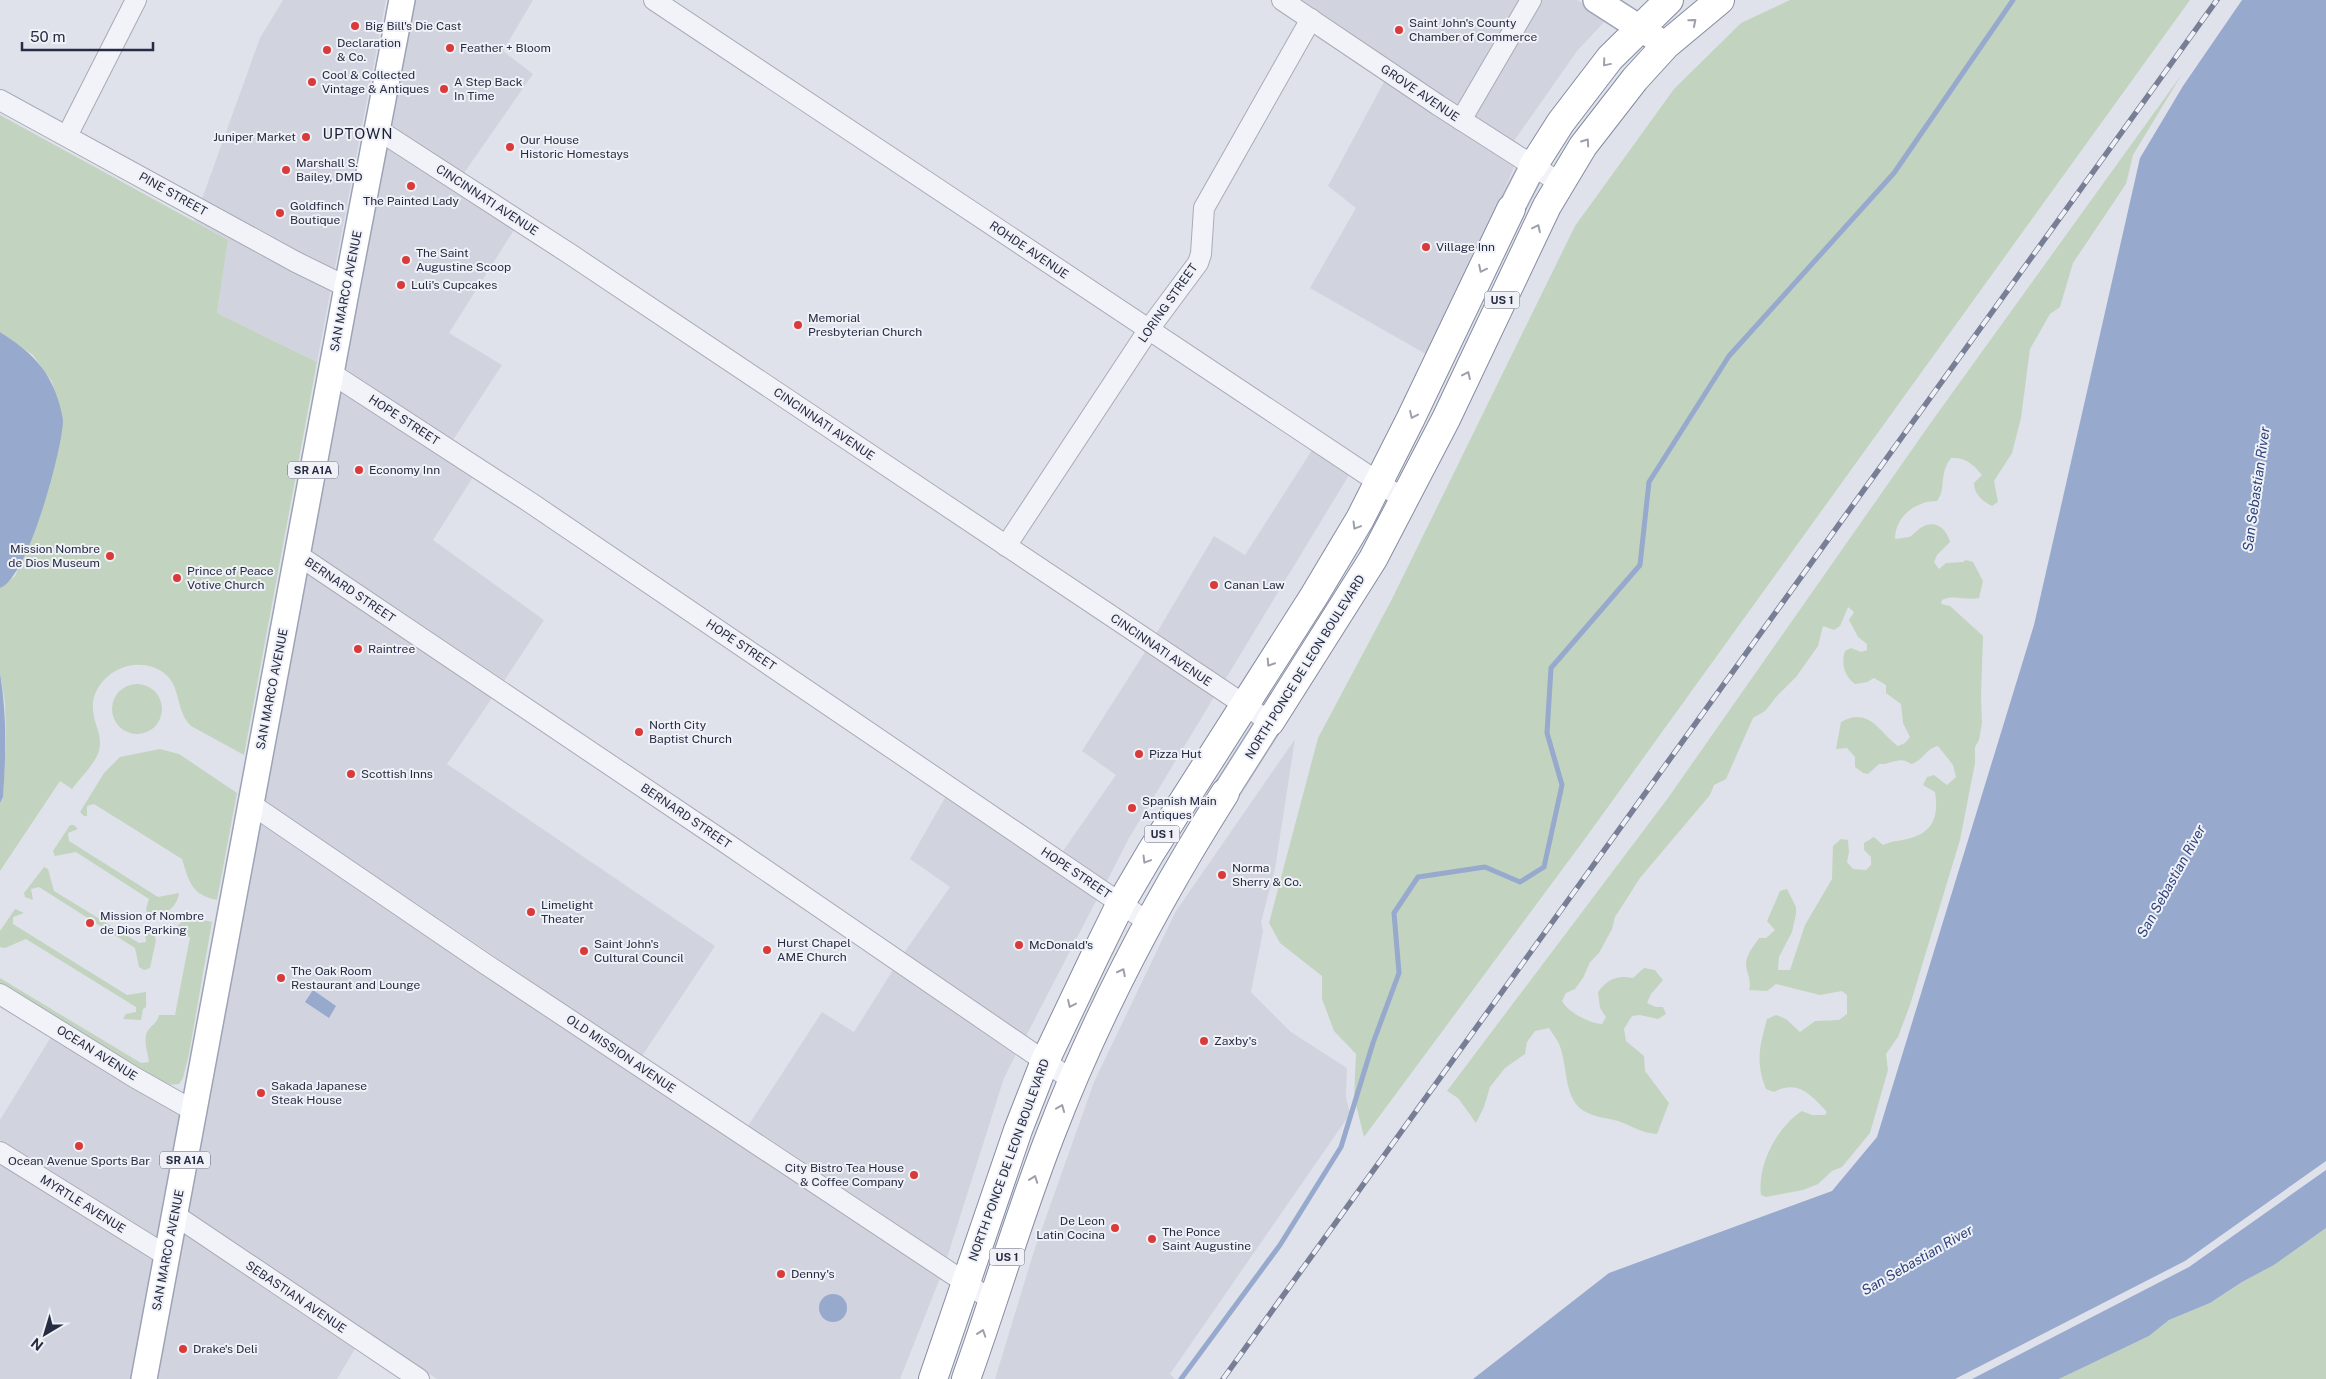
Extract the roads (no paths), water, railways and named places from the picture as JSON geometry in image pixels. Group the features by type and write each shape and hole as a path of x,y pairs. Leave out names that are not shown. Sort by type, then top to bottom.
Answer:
{"highway":[{"name":"NORTH PONCE DE LEON BOULEVARD","path":"1533,166 1582,93 1610,58 1669,0"},
{"name":"NORTH PONCE DE LEON BOULEVARD","path":"1270,722 1363,575 1405,500 1560,183 1583,146 1608,111 1666,45 1720,0"},
{"name":"NORTH PONCE DE LEON BOULEVARD","path":"933,1379 1018,1130 1045,1061 1121,903 1314,596 1379,483 1511,209"},
{"name":"NORTH PONCE DE LEON BOULEVARD","path":"966,1379 1033,1181 1072,1080 1119,978 1148,922 1224,793"}],"main road":[{"name":"SAN MARCO AVENUE","path":"144,1379 298,555 346,287 402,0"},
{"path":"1596,0 1666,45"},
{"name":"NORTH PONCE DE LEON BOULEVARD","path":"1511,209 1533,166"},
{"name":"NORTH PONCE DE LEON BOULEVARD","path":"1224,793 1270,722"}],"street":[{"path":"67,136 136,0"},
{"name":"ROHDE AVENUE","path":"654,0 1405,500"},
{"name":"GROVE AVENUE","path":"1282,0 1461,120 1560,183"},
{"path":"1461,120 1531,0"},
{"name":"LORING STREET","path":"1006,546 1149,329 1198,263 1201,254 1204,208 1311,19"},
{"name":"PINE STREET","path":"0,100 296,262 346,287"},
{"name":"CINCINNATI AVENUE","path":"377,129 570,254 1270,722"},
{"name":"HOPE STREET","path":"331,372 531,503 1148,922"},
{"name":"BERNARD STREET","path":"298,555 726,843 1072,1080"},
{"name":"OLD MISSION AVENUE","path":"251,804 484,963 993,1301"},
{"name":"OCEAN AVENUE","path":"0,994 134,1077 194,1111"},
{"name":"MYRTLE AVENUE","path":"0,1152 167,1256"},
{"name":"SEBASTIAN AVENUE","path":"175,1214 419,1379"}],"water":[{"name":"San Sebastian River","path":"2242,0 2326,0 2326,1161 2185,1261 1955,1379 1473,1379 1609,1273 1832,1191 1877,1137 2034,625 2140,158 2183,86"},
{"path":"0,332 30,354 45,372 56,393 63,421 57,458 42,512 32,539 22,562 11,579 0,588"},
{"path":"0,673 4,704 5,766 3,797 0,803"},
{"path":"313,990 336,1006 329,1018 305,1002"},
{"path":"2326,1170 2326,1228 2274,1265 2242,1282 2210,1303 2169,1320 2149,1336 2059,1379 1972,1379 2189,1267"},
{"path":"833,1294 843,1298 847,1308 843,1318 833,1322 823,1318 819,1308 823,1298"}],"waterway":[{"path":"1181,1379 1280,1245 1341,1147 1373,1043 1399,973 1394,913 1418,877 1485,867 1520,882 1544,867 1562,785 1547,733 1551,668 1640,565 1649,482 1729,356 1894,173 2013,0"}],"railway":[{"path":"1223,1379 2217,0"}],"place":[{"name":"Big Bill's Die Cast","path":"355,26"},
{"name":"Saint John's County Chamber of Commerce","path":"1399,30"},
{"name":"Feather + Bloom","path":"450,48"},
{"name":"Declaration & Co.","path":"327,50"},
{"name":"Cool & Collected Vintage & Antiques","path":"312,82"},
{"name":"A Step Back In Time","path":"444,89"},
{"name":"Juniper Market","path":"306,137"},
{"name":"Our House Historic Homestays","path":"510,147"},
{"name":"Marshall S. Bailey, DMD","path":"286,170"},
{"name":"The Painted Lady","path":"411,186"},
{"name":"Goldfinch Boutique","path":"280,213"},
{"name":"Village Inn","path":"1426,247"},
{"name":"The Saint Augustine Scoop","path":"406,260"},
{"name":"Luli's Cupcakes","path":"401,285"},
{"name":"Memorial Presbyterian Church","path":"798,325"},
{"name":"Economy Inn","path":"359,470"},
{"name":"Mission Nombre de Dios Museum","path":"110,556"},
{"name":"Prince of Peace Votive Church","path":"177,578"},
{"name":"Canan Law","path":"1214,585"},
{"name":"Raintree","path":"358,649"},
{"name":"North City Baptist Church","path":"639,732"},
{"name":"Pizza Hut","path":"1139,754"},
{"name":"Scottish Inns","path":"351,774"},
{"name":"Spanish Main Antiques","path":"1132,808"},
{"name":"Norma Sherry & Co.","path":"1222,875"},
{"name":"Limelight Theater","path":"531,912"},
{"name":"Mission of Nombre de Dios Parking","path":"90,923"},
{"name":"McDonald's","path":"1019,945"},
{"name":"Hurst Chapel AME Church","path":"767,950"},
{"name":"Saint John's Cultural Council","path":"584,951"},
{"name":"The Oak Room Restaurant and Lounge","path":"281,978"},
{"name":"Zaxby's","path":"1204,1041"},
{"name":"Sakada Japanese Steak House","path":"261,1093"},
{"name":"Ocean Avenue Sports Bar","path":"79,1146"},
{"name":"City Bistro Tea House & Coffee Company","path":"914,1175"},
{"name":"De Leon Latin Cocina","path":"1115,1228"},
{"name":"The Ponce Saint Augustine","path":"1152,1239"},
{"name":"Denny's","path":"781,1274"},
{"name":"Drake's Deli","path":"183,1349"}],"district":[{"name":"UPTOWN","path":"358,133"}]}
